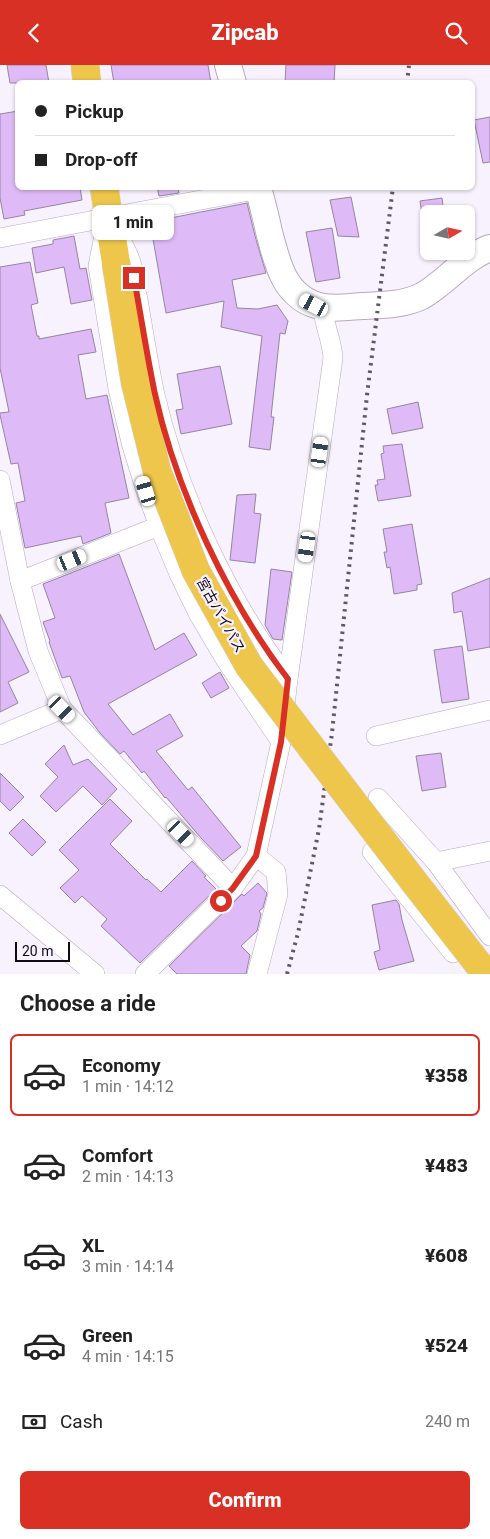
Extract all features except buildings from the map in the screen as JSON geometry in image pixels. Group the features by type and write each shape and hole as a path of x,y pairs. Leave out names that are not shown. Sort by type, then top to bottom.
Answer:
{"highway":[{"path":"85,65 88,80"},
{"name":"宮古バイパス","path":"104,190 135,382 157,471 196,571 249,666 486,974"}],"street":[{"path":"228,65 232,80"},
{"path":"0,238 248,190"},
{"path":"259,190 282,275 290,288 301,298 314,305 330,308 405,302 419,297 443,282 467,259 490,247"},
{"path":"108,217 98,266 118,389 132,445 158,526 199,615 225,659 281,742"},
{"path":"108,217 130,258 155,394 170,448 188,497 236,599 266,651 288,679"},
{"path":"145,974 233,888 256,856 281,742 288,679 333,358 332,344 325,321 323,306"},
{"path":"0,480 20,581 38,651 62,709 233,888"},
{"path":"20,581 158,526"},
{"path":"0,735 62,709"},
{"path":"376,736 490,710"},
{"path":"378,798 436,862 490,936"},
{"path":"436,862 490,851"},
{"path":"372,852 469,974"},
{"path":"256,856 276,873 278,894 257,974"},
{"path":"0,895 95,974"}],"railway":[{"path":"407,80 409,65"},
{"path":"287,974 298,933 319,829 332,733 367,395 393,190"}],"route":[{"path":"134,278 155,394 170,448 188,497 236,599 266,651 288,679 281,742 256,856 221,901"}]}
